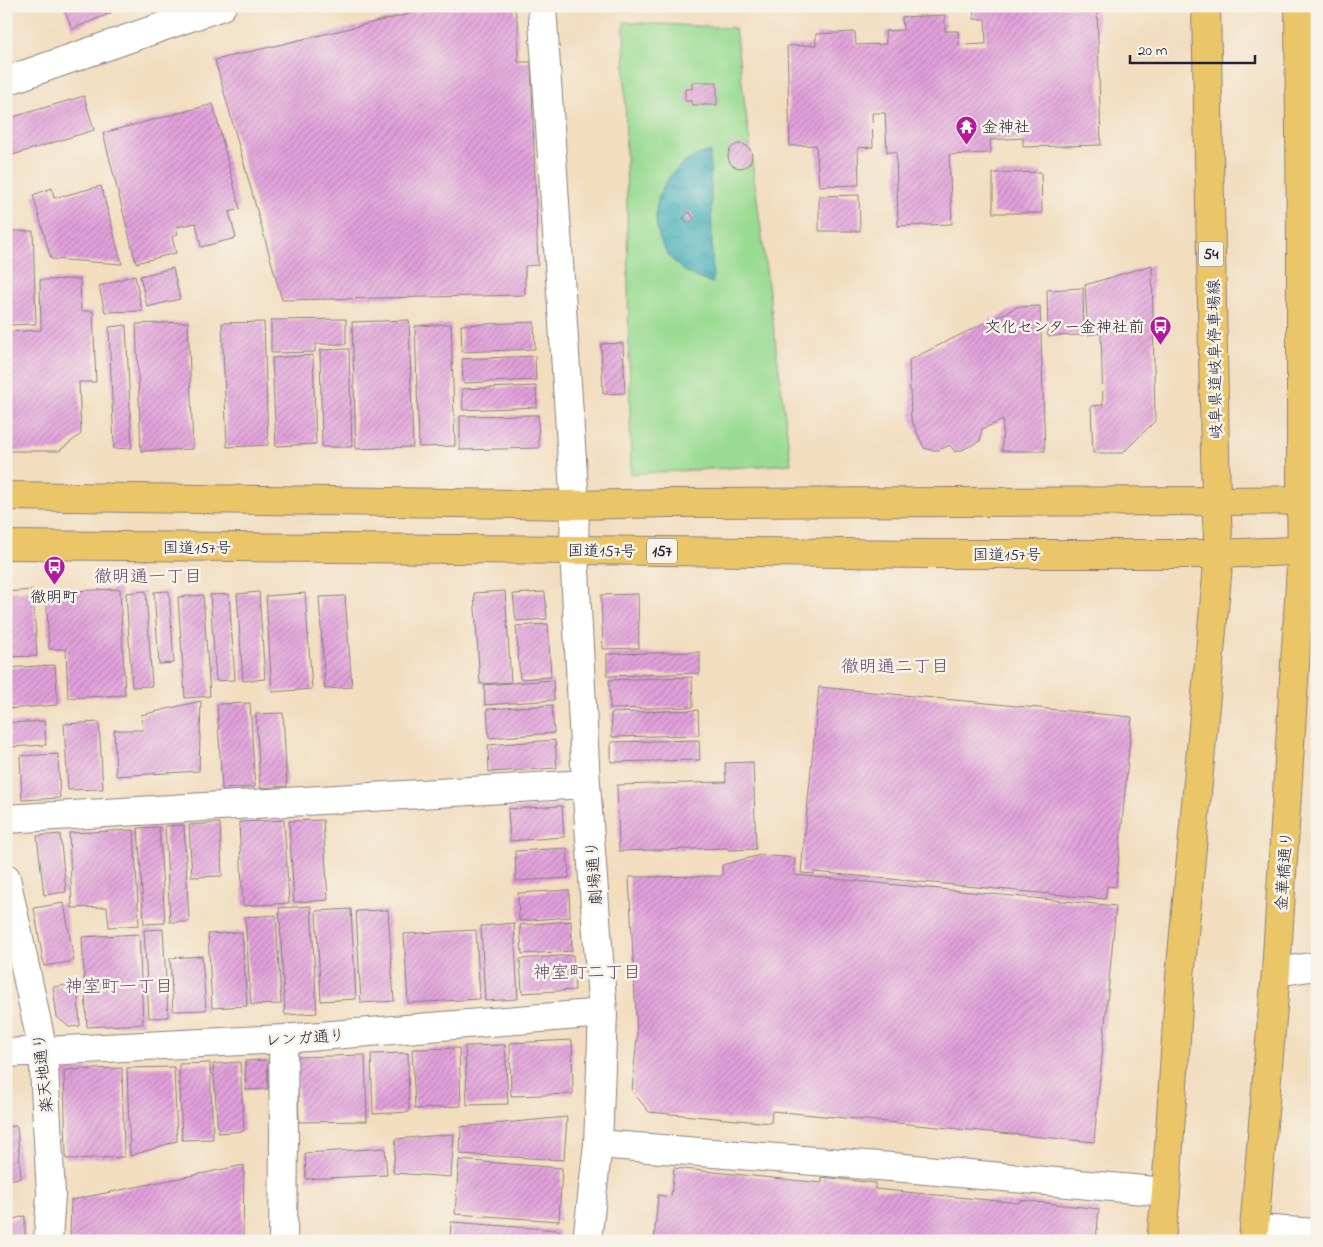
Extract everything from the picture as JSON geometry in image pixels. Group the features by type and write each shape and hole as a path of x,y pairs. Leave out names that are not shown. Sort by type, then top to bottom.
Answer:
{"main road":[{"name":"岐阜県道岐阜停車場線","path":"1206,6 1216,502"},
{"path":"6,496 576,505 1309,500 1309,246 1299,6"},
{"name":"金華橋通り","path":"1253,1235 1310,550 1309,500"},
{"path":"1161,1241 1180,977 1219,554 1216,502"},
{"name":"国道157号","path":"6,545 924,554 1219,554 1310,550"}],"street":[{"path":"6,82 222,6"},
{"name":"劇場通り","path":"542,6 576,505 574,550 586,784 603,1013 598,1144 587,1241"},
{"path":"6,819 586,784"},
{"name":"楽天地通り","path":"6,878 43,1050 51,1194 48,1241"},
{"path":"1276,972 1317,966"},
{"name":"レンガ通り","path":"6,1053 283,1039 603,1013"},
{"path":"283,1039 283,1241"},
{"path":"598,1144 904,1168 1166,1192"},
{"path":"1253,1235 1317,1233"}],"green space":[{"path":"624,22 735,28 791,464 631,474"}],"water":[{"path":"710,151 713,283 693,276 677,264 665,249 658,232 656,213 660,195 669,177 688,160"}],"building":[{"path":"63,6 108,6 111,13 72,29"},
{"path":"443,6 514,6 518,24 518,62 531,62 538,265 525,266 525,295 282,300 215,60"},
{"path":"973,6 1097,6 1101,145 1023,147 1023,138 990,140 991,153 949,155 952,224 898,226 896,152 887,152 885,113 872,113 873,147 858,148 859,185 819,186 816,145 790,146 787,46 816,45 816,34 855,32 856,45 886,44 885,31 903,30 902,17 945,15 945,31 958,31 959,45 986,44 985,19 974,19"},
{"path":"692,82 717,82 717,105 692,105 691,101 685,101 685,89 692,89"},
{"path":"84,96 94,130 6,157 6,119"},
{"path":"213,104 240,209 229,212 236,238 201,247 196,223 176,227 178,234 172,237 176,253 136,263 103,133"},
{"path":"740,144 748,148 752,156 748,164 740,168 732,164 728,156 732,148"},
{"path":"1041,172 1042,213 993,213 993,173"},
{"path":"101,186 122,264 51,259 33,195 52,188 54,198"},
{"path":"859,195 860,231 819,231 819,196"},
{"path":"689,212 694,218 689,224 683,218"},
{"path":"6,231 33,231 36,324 6,325"},
{"path":"1152,265 1155,421 1123,453 1093,453 1091,406 1103,405 1101,333 1088,335 1085,285"},
{"path":"173,268 180,299 147,307 140,276"},
{"path":"135,275 142,311 105,312 99,286"},
{"path":"80,279 81,311 93,311 96,382 79,382 81,434 59,451 6,451 6,332 41,330 40,280"},
{"path":"1083,288 1084,335 1048,336 1047,290"},
{"path":"1040,306 1045,451 1002,451 1003,420 982,429 980,441 962,450 955,452 950,445 939,450 924,448 911,419 909,360 1017,307"},
{"path":"346,319 346,344 315,344 315,352 271,353 271,320"},
{"path":"409,320 413,447 356,449 352,322"},
{"path":"188,322 193,449 141,451 136,324"},
{"path":"264,322 268,445 227,447 222,323"},
{"path":"534,322 535,349 462,352 461,325"},
{"path":"451,324 455,446 419,447 415,326"},
{"path":"126,325 132,448 114,449 109,327"},
{"path":"623,343 625,393 603,394 601,344"},
{"path":"349,349 352,447 322,447 320,350"},
{"path":"313,355 316,444 276,446 272,358"},
{"path":"535,356 536,380 463,383 462,359"},
{"path":"536,386 537,407 463,410 462,389"},
{"path":"538,415 539,448 460,450 460,416"},
{"path":"120,589 125,695 68,698 66,649 49,649 46,592"},
{"path":"33,590 37,656 6,657 6,592"},
{"path":"146,591 152,686 132,687 126,593"},
{"path":"169,591 174,663 159,664 154,592"},
{"path":"505,591 511,682 480,684 474,593"},
{"path":"259,592 265,679 243,681 237,594"},
{"path":"545,592 547,619 516,621 513,594"},
{"path":"305,593 312,689 272,692 266,596"},
{"path":"229,594 235,680 216,681 210,595"},
{"path":"638,594 639,648 603,649 601,595"},
{"path":"203,595 210,696 185,698 178,597"},
{"path":"345,596 352,687 325,689 319,597"},
{"path":"548,624 551,677 520,679 516,626"},
{"path":"700,652 700,673 607,676 607,654"},
{"path":"55,665 58,705 6,709 6,668"},
{"path":"692,677 693,707 610,709 609,680"},
{"path":"553,680 554,700 485,705 484,685"},
{"path":"819,687 1132,717 1116,887 1107,886 1105,899 814,872 814,874 801,873"},
{"path":"201,701 199,771 116,776 114,730 143,730 141,715"},
{"path":"250,703 255,787 222,789 217,704"},
{"path":"552,705 554,733 489,738 487,709"},
{"path":"698,710 699,735 612,737 611,713"},
{"path":"283,713 287,786 260,788 256,714"},
{"path":"44,721 46,745 10,747 9,723"},
{"path":"99,722 103,789 68,790 64,724"},
{"path":"555,740 557,768 489,772 488,745"},
{"path":"699,740 700,760 611,762 611,742"},
{"path":"58,754 60,798 22,800 20,756"},
{"path":"753,762 756,849 619,851 617,785 726,782 725,763"},
{"path":"562,806 564,837 510,841 508,809"},
{"path":"284,820 289,903 243,906 239,822"},
{"path":"323,820 328,900 294,902 289,821"},
{"path":"220,823 222,876 192,877 189,825"},
{"path":"184,825 189,922 170,922 165,826"},
{"path":"159,827 165,923 144,924 138,828"},
{"path":"134,830 139,925 109,927 107,907 72,908 69,833"},
{"path":"60,834 66,892 44,895 37,836"},
{"path":"567,848 569,878 516,881 515,851"},
{"path":"760,855 795,858 794,875 1116,906 1094,1142 772,1111 771,1123 649,1112 632,1091 637,1036 629,877 722,876 722,865"},
{"path":"569,890 570,917 519,921 518,893"},
{"path":"64,903 74,961 44,966 34,908"},
{"path":"311,906 317,1013 285,1015 279,908"},
{"path":"351,909 356,999 321,1001 316,911"},
{"path":"388,910 394,1001 361,1003 356,911"},
{"path":"276,915 281,1004 251,1005 245,917"},
{"path":"571,921 572,951 522,954 520,925"},
{"path":"514,923 518,999 485,1001 481,926"},
{"path":"163,929 168,1017 149,1018 144,930"},
{"path":"476,930 480,999 408,1003 404,934"},
{"path":"242,932 247,1006 212,1008 208,934"},
{"path":"139,934 143,1024 87,1027 82,937"},
{"path":"573,955 575,990 522,993 520,959"},
{"path":"202,956 206,1010 173,1011 170,958"},
{"path":"77,984 80,1026 69,1027 57,1017 53,987"},
{"path":"572,1040 573,1094 511,1096 510,1043"},
{"path":"505,1045 508,1104 467,1105 465,1046"},
{"path":"459,1048 461,1106 415,1109 412,1049"},
{"path":"408,1053 409,1112 373,1114 371,1054"},
{"path":"365,1055 367,1121 299,1122 297,1057"},
{"path":"267,1060 268,1089 246,1090 245,1061"},
{"path":"240,1062 244,1131 218,1133 213,1064"},
{"path":"210,1063 213,1139 182,1140 179,1064"},
{"path":"174,1067 177,1141 130,1156 127,1068"},
{"path":"122,1068 124,1157 66,1159 64,1070"},
{"path":"567,1117 564,1160 460,1154 461,1127"},
{"path":"17,1126 21,1178 6,1180 6,1127"},
{"path":"454,1134 451,1177 393,1173 396,1139"},
{"path":"385,1148 387,1175 306,1179 305,1153"},
{"path":"459,1160 562,1168 559,1221 455,1214"},
{"path":"244,1165 243,1241 70,1241 71,1200"},
{"path":"674,1168 822,1183 822,1177 875,1183 875,1189 1019,1203 1020,1200 1099,1209 1096,1241 654,1241 658,1195 671,1197"},
{"path":"25,1216 25,1241 6,1241 6,1221"},
{"path":"451,1222 559,1230 559,1241 450,1241"}],"place":[{"name":"金神社","path":"966,145"},
{"name":"文化センター金神社前","path":"1160,345"},
{"name":"徹明町","path":"54,586"}],"district":[{"name":"徹明通一丁目","path":"148,576"},
{"name":"徹明通二丁目","path":"895,666"},
{"name":"神室町二丁目","path":"587,972"},
{"name":"神室町一丁目","path":"119,986"}]}
